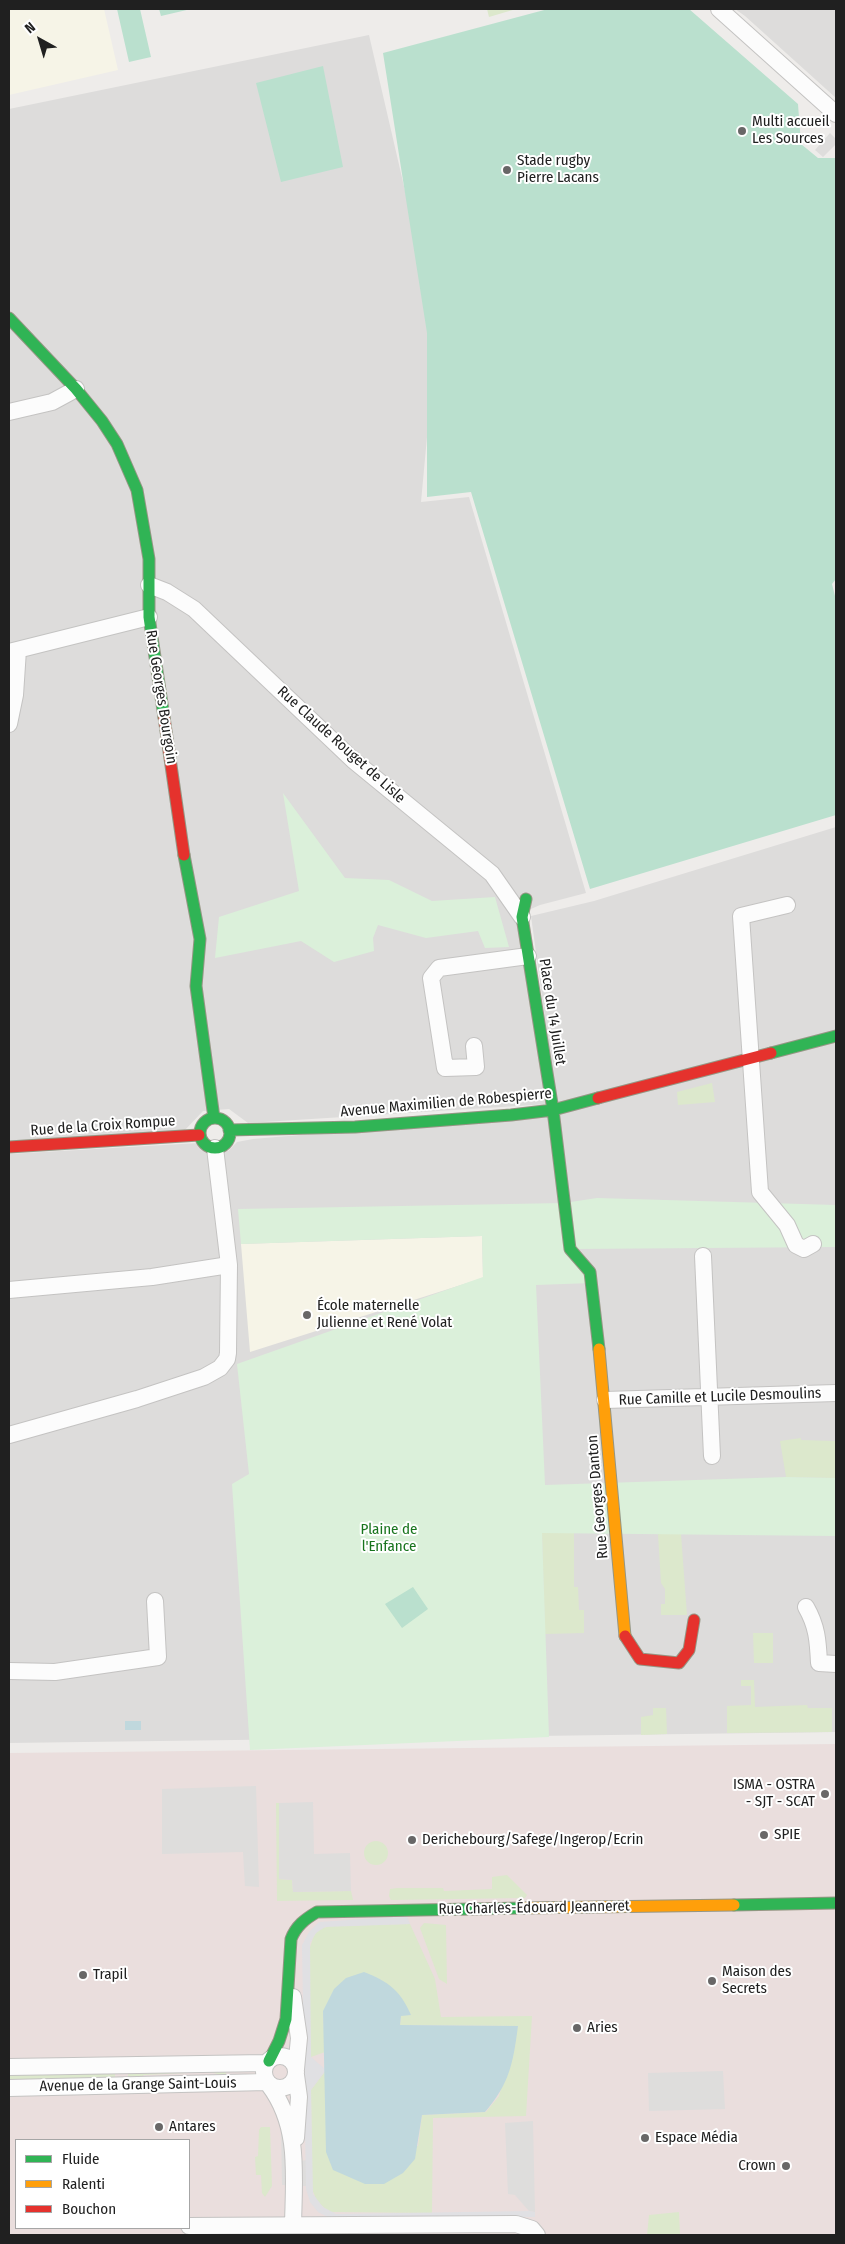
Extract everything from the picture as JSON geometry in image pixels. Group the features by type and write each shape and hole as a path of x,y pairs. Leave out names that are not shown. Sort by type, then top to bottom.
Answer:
{"street":[{"path":"719,9 836,114"},
{"name":"Rue Georges Bourgoin","path":"9,318 76,389 118,444 137,490 149,559 149,616 186,871 200,939 196,986 214,1118"},
{"path":"9,412 52,402 76,389"},
{"name":"Rue Claude Rouget de Lisle","path":"149,585 168,592 194,609 354,760 492,874 522,917"},
{"path":"9,724 15,695 13,651 111,628 149,616"},
{"name":"Place du 14 Juillet","path":"526,899 522,917 553,1110 570,1249"},
{"path":"787,905 741,916 750,1059 758,1133 760,1192 787,1225 796,1245 804,1249 813,1244"},
{"path":"474,1046 476,1067 446,1068 431,978 440,968 528,956"},
{"name":"Avenue Maximilien de Robespierre","path":"229,1130 355,1127 553,1110 836,1036"},
{"path":"214,1118 224,1121 229,1130 228,1140 224,1145 214,1148 207,1146 200,1135 205,1122 214,1118"},
{"name":"Rue de la Croix Rompue","path":"9,1147 200,1135"},
{"path":"9,1435 137,1399 204,1377 224,1363 228,1353 229,1265 214,1148"},
{"name":"Rue Georges Danton","path":"570,1249 590,1272 605,1400 625,1638 640,1659 679,1663 689,1650 694,1620"},
{"path":"704,1256 707,1397 712,1456"},
{"path":"9,1290 152,1277 229,1265"},
{"name":"Rue Camille et Lucile Desmoulins","path":"605,1400 836,1393"},
{"path":"9,1671 55,1672 158,1658 155,1601"},
{"path":"806,1607 815,1623 818,1636 819,1664 836,1664"},
{"name":"Rue Charles-Édouard Jeanneret","path":"267,2062 281,2040 290,1986 291,1938 300,1923 318,1912 836,1903"},
{"name":"Rue Charles-Édouard Jeanneret","path":"290,1986 298,2019 299,2049 296,2072 300,2115 293,2155"},
{"path":"268,2083 278,2088 287,2087 292,2083 296,2072 291,2061 283,2056 277,2056 267,2062 264,2073 268,2083 281,2101 287,2115 292,2138 293,2225"},
{"name":"Avenue de la Grange Saint-Louis","path":"9,2067 267,2062"},
{"name":"Avenue de la Grange Saint-Louis","path":"9,2088 268,2083"},
{"path":"190,2226 516,2224 532,2229 537,2235"}],"shaded area":[{"path":"9,9 104,9 118,70 9,95"},
{"path":"735,9 836,9 836,98 745,16"},
{"path":"369,35 437,329 421,502 469,497 586,893 540,905 524,912 549,1104 248,1123 229,1109 203,1111 185,1130 9,1143 9,109"},
{"path":"830,133 836,139 836,144 823,157 815,150"},
{"path":"836,827 836,1732 9,1743 9,1154 199,1143 208,1152 228,1151 237,1142 253,1139 558,1113 531,916 594,901"},
{"name":"École maternelle Julienne et René Volat","path":"482,1236 483,1278 250,1352 241,1244"},
{"path":"836,1744 836,2235 9,2235 9,1753"},
{"path":"256,1786 259,1887 245,1886 243,1852 162,1854 162,1789"},
{"path":"313,1802 314,1854 350,1853 351,1891 293,1892 292,1880 279,1879 279,1803"},
{"path":"407,1916 410,1924 325,1927 316,1933 310,1943 311,2057 326,2070 311,2090 313,2194 323,2207 336,2214 529,2211 535,2212 535,2217 330,2218 318,2212 310,2202 306,2189 302,1945 309,1932 319,1922"},
{"path":"723,2071 725,2109 649,2111 648,2073"},
{"path":"533,2121 535,2212 529,2211 515,2195 508,2194 505,2123"},
{"path":"281,2129 285,2129 286,2185 282,2185"},
{"path":"306,2160 306,2186 302,2186 301,2161"}],"green space":[{"path":"117,9 140,9 151,57 129,62"},
{"path":"159,9 191,9 161,16"},
{"path":"487,9 516,9 489,17"},
{"path":"548,9 689,9 798,104 801,144 818,158 836,158 836,579 832,584 836,600 836,815 590,889 471,492 427,497 427,333 383,53"},
{"path":"323,66 343,167 281,182 256,83"},
{"path":"283,793 345,878 389,880 432,901 495,897 509,947 485,948 478,931 426,938 378,925 373,938 374,951 334,962 301,941 215,958 219,917 299,891"},
{"path":"712,1083 715,1102 678,1105 677,1092"},
{"name":"Plaine de l'Enfance","path":"597,1198 836,1205 836,1247 571,1249 592,1283 536,1285 545,1485 786,1477 836,1478 836,1536 542,1533 549,1737 250,1750 232,1484 249,1474 237,1364 483,1277 482,1236 241,1244 238,1209 564,1203"},
{"path":"801,1438 801,1440 836,1441 836,1478 786,1477 780,1441"},
{"path":"542,1533 574,1533 574,1587 578,1587 579,1610 584,1610 584,1633 545,1634"},
{"path":"658,1534 681,1534 687,1615 661,1615 661,1604 665,1604 665,1589 661,1583"},
{"path":"413,1587 428,1609 402,1628 385,1604"},
{"path":"753,1633 773,1633 773,1663 754,1663"},
{"path":"741,1680 754,1680 755,1707 807,1705 808,1708 832,1708 832,1732 727,1733 727,1706 751,1705 751,1686 741,1686"},
{"path":"653,1708 666,1708 667,1734 641,1735 641,1717 653,1715"},
{"path":"276,1803 279,1803 279,1879 292,1880 293,1892 351,1891 353,1900 277,1901"},
{"path":"376,1841 384,1845 388,1853 384,1861 376,1865 368,1861 364,1853 368,1845"},
{"path":"507,1875 527,1895 525,1898 391,1900 389,1896 390,1889 397,1888 443,1888 444,1891 492,1889 492,1877"},
{"path":"424,1923 446,1925 447,1984 439,1979 420,1928"},
{"path":"410,1924 435,1979 441,2017 532,2016 526,2116 433,2118 432,2213 329,2212 317,2201 312,2189 311,2090 326,2070 326,2152 418,2146 422,2115 486,2112 499,2096 518,2026 400,2025 401,2016 323,2011 325,2052 311,2057 308,1953 314,1935 320,1929 330,1926"},
{"path":"115,2071 115,2081 9,2082 9,2072"},
{"path":"128,2071 225,2071 227,2076 220,2078 218,2074 209,2072 144,2075 139,2079 128,2079"},
{"path":"261,2127 270,2127 272,2186 265,2197 262,2193 261,2175 256,2175 255,2157 258,2156 259,2130"},
{"path":"679,2212 680,2235 647,2235 649,2215"}],"water":[{"path":"125,1721 141,1721 141,1730 125,1730"},
{"path":"364,1972 387,1983 403,1999 411,2015 401,2016 400,2025 518,2026 509,2072 500,2092 485,2112 422,2115 415,2159 403,2173 384,2184 365,2184 333,2170 326,2152 323,2011 334,1989 346,1978"}],"traffic: fast":[{"path":"9,318 76,389 102,421 117,444 137,490 149,559 149,617 164,717"},
{"path":"184,855 200,939 196,986 214,1118"},
{"path":"526,899 522,917 553,1110 570,1249 590,1272 599,1349"},
{"path":"771,1053 836,1036"},
{"path":"229,1130 355,1127 511,1115 553,1110 598,1098"},
{"path":"215,1118 221,1119 229,1127 230,1133 229,1139 221,1147 215,1148 209,1147 201,1139 200,1133 201,1127 209,1119 215,1118"},
{"path":"734,1905 836,1903"},
{"path":"269,2061 279,2041 286,2019 291,1939 301,1923 317,1912 524,1908"}],"traffic: slow":[{"path":"599,1349 625,1636"},
{"path":"524,1908 734,1905"}],"traffic: jam":[{"path":"164,717 184,855"},
{"path":"598,1098 771,1053"},
{"path":"9,1147 199,1135"},
{"path":"625,1636 640,1659 679,1663 689,1650 694,1620"}],"place":[{"name":"Multi accueil Les Sources","path":"742,131"},
{"name":"Stade rugby Pierre Lacans","path":"507,170"},
{"name":"École maternelle Julienne et René Volat","path":"307,1315"},
{"name":"ISMA - OSTRA - SJT - SCAT","path":"825,1794"},
{"name":"SPIE","path":"764,1835"},
{"name":"Derichebourg/Safege/Ingerop/Ecrin","path":"412,1840"},
{"name":"Trapil","path":"83,1975"},
{"name":"Maison des Secrets","path":"712,1981"},
{"name":"Aries","path":"577,2028"},
{"name":"Antares","path":"159,2127"},
{"name":"Espace Média","path":"645,2138"},
{"name":"Crown","path":"786,2166"}]}
